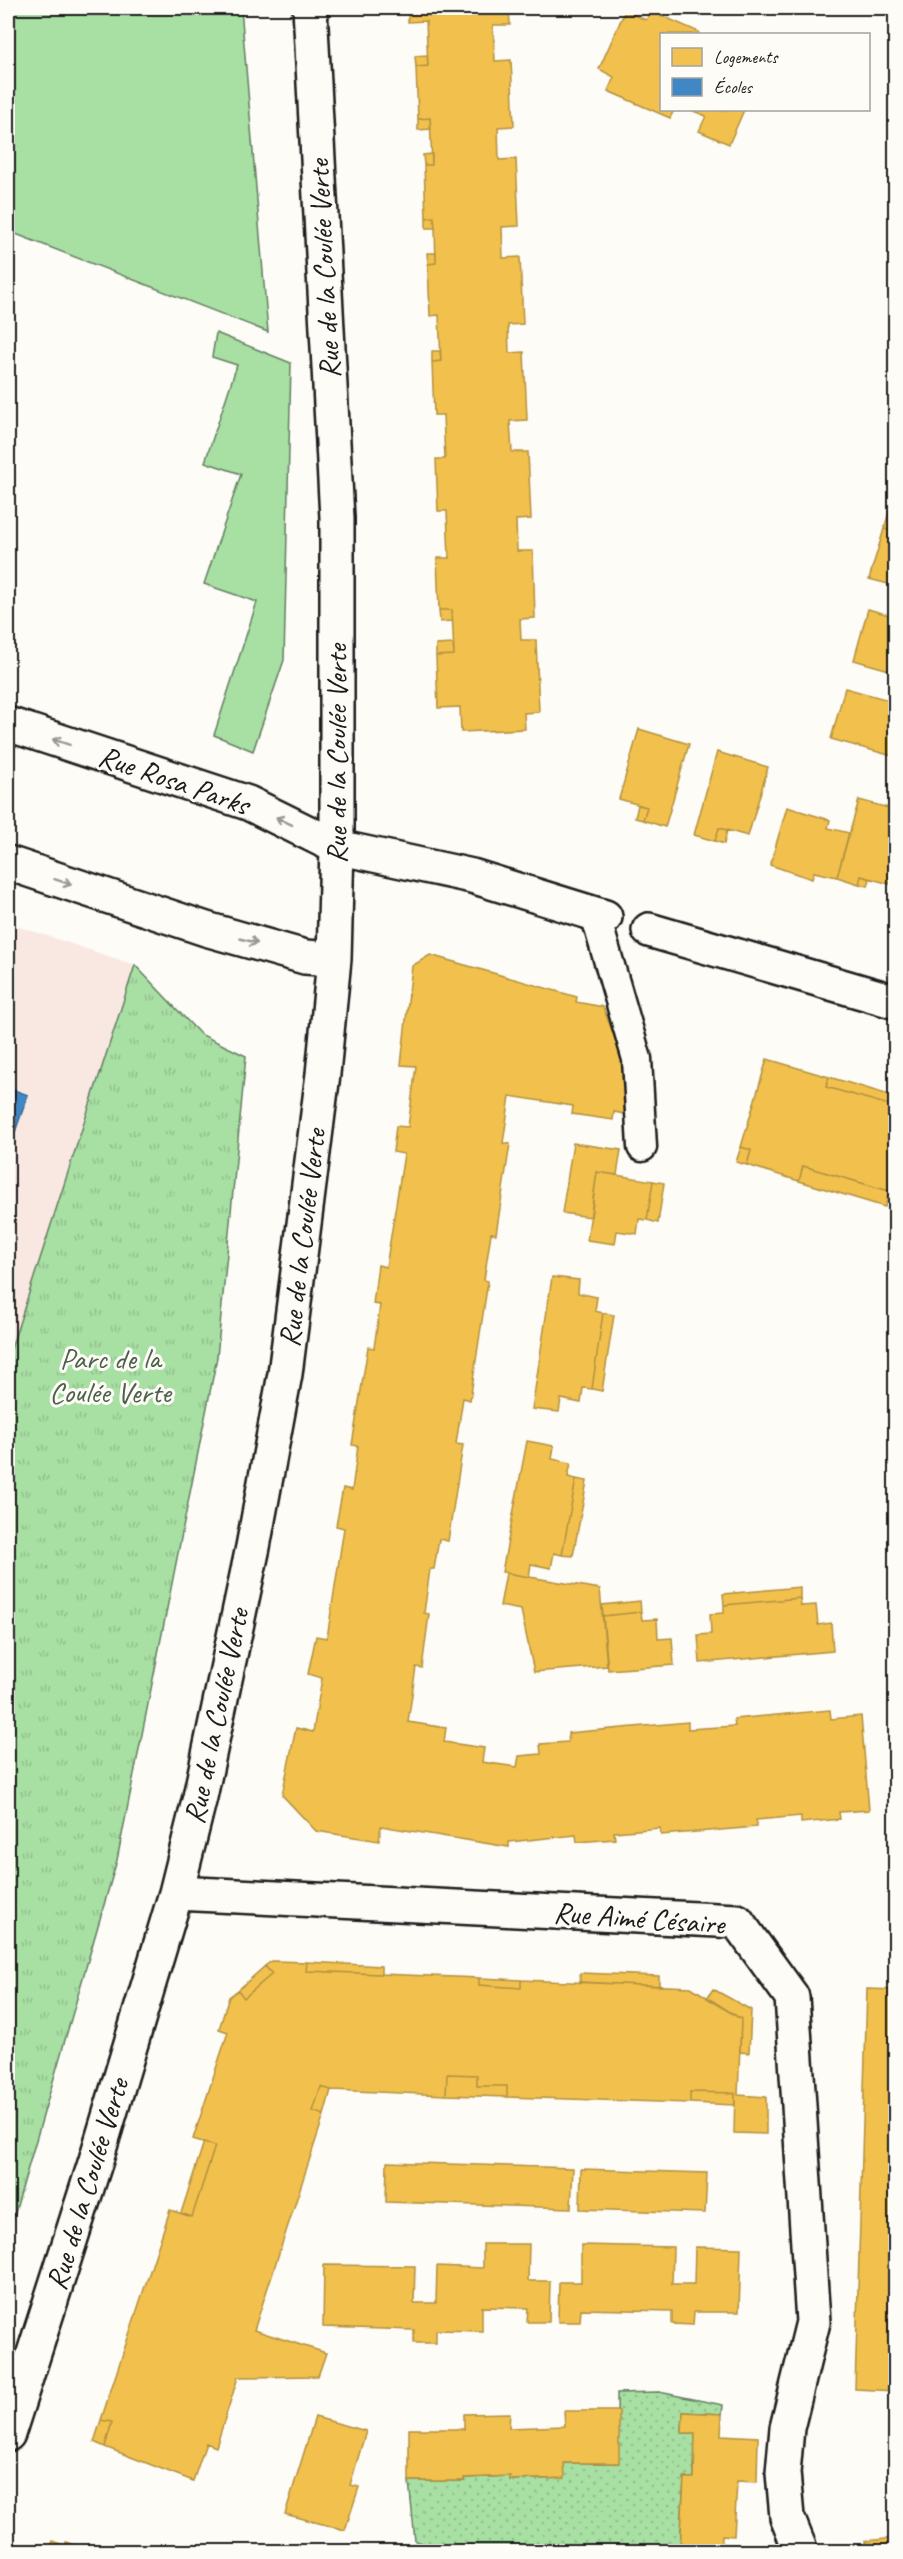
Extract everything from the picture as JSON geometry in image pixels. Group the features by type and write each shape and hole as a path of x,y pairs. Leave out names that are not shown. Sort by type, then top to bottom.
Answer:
{"street":[{"name":"Rue de la Coulée Verte","path":"8,2434 96,2160 176,1893 202,1785 253,1547 285,1374 323,1074 334,959 337,847 337,518 310,8"},
{"name":"Rue Rosa Parks","path":"8,724 248,804 337,847 472,876 600,915"},
{"path":"8,864 206,929 305,957 334,959"},
{"path":"649,930 896,1002"},
{"name":"Rue Aimé Césaire","path":"176,1893 737,1921 792,1997 813,2322 787,2428 783,2473 787,2517 801,2552"}],"lane":[{"path":"600,915 638,1059 642,1147"}],"shaded area":[{"path":"8,923 135,965 8,1358"}],"green space":[{"path":"8,8 241,8 268,332 8,231"},
{"path":"216,333 291,363 284,660 253,751 214,735 257,602 204,584 241,474 205,462 237,365 212,357"},
{"name":"Parc de la Coulée Verte","path":"135,965 200,1034 246,1056 217,1357 117,1860 8,2237 8,1358"},
{"path":"659,2392 723,2405 722,2414 683,2412 682,2433 695,2433 694,2478 684,2478 680,2551 449,2551 415,2541 409,2481 464,2481 464,2478 510,2476 510,2480 564,2478 564,2463 618,2463 617,2393"}],"building: Logements":[{"path":"408,8 509,8 510,25 493,25 495,61 511,60 514,126 498,127 499,160 516,159 519,226 502,227 503,258 520,257 523,324 508,325 509,353 524,352 527,420 510,421 512,452 528,452 531,519 516,520 517,551 533,551 535,618 520,619 521,640 536,640 539,712 524,713 525,729 461,732 460,707 438,708 436,656 454,655 452,610 439,610 437,558 449,558 447,511 438,511 436,459 445,459 443,415 434,415 432,362 441,361 439,315 430,316 428,264 436,263 435,228 434,217 426,218 424,165 432,165 430,118 418,119 416,67 428,66 426,21 408,22"},
{"path":"625,11 646,20 651,11 699,32 660,33 660,111 674,111 670,118 608,91 614,77 599,69"},
{"path":"427,55 428,66 416,67 415,56"},
{"path":"694,111 744,111 729,144 699,131 706,116"},
{"path":"430,118 431,129 418,130 418,119"},
{"path":"432,154 432,165 424,165 423,155"},
{"path":"434,217 435,228 426,228 426,218"},
{"path":"427,253 436,253 436,263 428,264"},
{"path":"432,351 440,351 441,361 432,362"},
{"path":"896,489 896,532 884,529"},
{"path":"884,529 896,532 896,586 869,579"},
{"path":"868,609 896,617 896,672 854,660"},
{"path":"439,610 452,610 452,621 440,622"},
{"path":"453,644 454,655 436,656 436,645"},
{"path":"845,688 896,702 896,757 831,739"},
{"path":"639,729 689,744 665,827 643,820 647,807 619,799"},
{"path":"717,752 768,767 748,836 719,828 715,841 694,835"},
{"path":"859,800 896,810 896,864 890,884 861,876 859,884 837,877"},
{"path":"638,805 647,807 643,820 635,818"},
{"path":"787,807 830,820 828,828 849,833 837,877 814,872 812,879 770,865"},
{"path":"719,828 727,830 724,844 715,841"},
{"path":"861,876 870,879 868,886 859,884"},
{"path":"430,955 577,997 576,1002 603,1007 630,1078 625,1114 614,1112 613,1120 572,1114 573,1106 510,1096 503,1143 510,1144 496,1234 491,1233 484,1280 488,1281 470,1400 463,1398 456,1444 463,1445 448,1541 439,1539 434,1569 430,1569 424,1613 429,1614 422,1668 416,1667 408,1722 446,1728 444,1742 484,1748 482,1762 517,1767 519,1756 541,1754 540,1744 568,1742 568,1733 688,1722 688,1729 735,1726 734,1719 830,1710 831,1719 861,1716 869,1810 839,1812 840,1819 801,1823 801,1816 756,1820 756,1827 661,1835 660,1828 614,1832 615,1839 577,1842 576,1835 509,1842 509,1847 381,1826 379,1841 316,1831 282,1795 296,1728 313,1732 322,1678 308,1674 316,1636 327,1638 344,1528 336,1526 343,1488 352,1490 358,1446 352,1445 368,1347 374,1348 380,1305 373,1304 378,1265 386,1267 404,1154 393,1152 396,1126 408,1127 416,1066 401,1065 412,966"},
{"path":"767,1059 829,1077 826,1087 896,1107 896,1169 889,1191 803,1166 799,1181 747,1165 751,1150 741,1147"},
{"path":"829,1077 896,1097 896,1107 826,1087"},
{"path":"573,1143 621,1150 617,1175 597,1172 591,1217 562,1213"},
{"path":"741,1147 751,1150 747,1165 736,1162"},
{"path":"803,1166 889,1191 885,1207 799,1181"},
{"path":"597,1172 653,1181 647,1220 639,1219 637,1234 617,1231 615,1244 587,1240"},
{"path":"653,1181 664,1183 658,1223 647,1220"},
{"path":"552,1277 579,1280 578,1293 597,1297 595,1311 603,1313 592,1389 583,1388 581,1403 561,1399 559,1412 532,1409"},
{"path":"603,1313 614,1315 602,1391 592,1389"},
{"path":"527,1441 554,1446 552,1459 571,1463 568,1477 576,1479 562,1555 554,1553 551,1568 531,1564 529,1577 502,1572"},
{"path":"576,1479 587,1481 573,1556 562,1555"},
{"path":"506,1573 600,1589 607,1666 534,1672 521,1610 500,1606"},
{"path":"800,1587 800,1598 724,1605 723,1594"},
{"path":"800,1598 801,1606 816,1605 818,1625 831,1623 833,1651 700,1663 698,1635 711,1634 710,1614 724,1613 724,1605"},
{"path":"640,1601 641,1612 603,1616 602,1605"},
{"path":"641,1612 642,1620 657,1619 658,1639 672,1638 674,1665 608,1670 603,1616"},
{"path":"272,1961 307,1962 306,1971 479,1978 479,1985 521,1988 521,1980 691,1987 741,2019 738,2095 766,2097 766,2134 734,2133 735,2093 690,2092 690,2103 507,2097 507,2086 477,2086 477,2075 447,2074 446,2095 331,2090 321,2087 313,2111 324,2115 254,2330 326,2353 318,2376 238,2377 216,2447 206,2443 193,2481 105,2447 112,2422 101,2420 170,2210 192,2217 215,2146 193,2139 228,2032 219,2029 229,1997 238,1990 244,1998 272,1974 265,1966"},
{"path":"307,1962 381,1966 381,1974 306,1971"},
{"path":"265,1966 272,1974 244,1998 238,1990"},
{"path":"580,1973 659,1976 659,1986 580,1982"},
{"path":"479,1978 521,1980 521,1988 479,1985"},
{"path":"713,1989 751,2010 749,2053 740,2052 741,2019 707,1998"},
{"path":"867,1989 896,1990 896,2391 855,2389"},
{"path":"447,2074 477,2075 477,2086 507,2086 507,2097 446,2095"},
{"path":"321,2087 331,2090 324,2115 313,2111"},
{"path":"690,2092 735,2093 735,2105 690,2103"},
{"path":"204,2142 215,2146 192,2217 181,2213"},
{"path":"387,2162 573,2168 571,2208 386,2202"},
{"path":"581,2169 707,2173 705,2213 580,2209"},
{"path":"483,2244 529,2244 528,2281 550,2281 549,2322 527,2322 528,2308 482,2307 482,2331 436,2330 436,2343 414,2343 414,2330 323,2327 324,2265 415,2266 414,2303 436,2303 437,2266 483,2268"},
{"path":"581,2245 673,2247 672,2284 694,2284 695,2247 741,2248 739,2312 694,2312 693,2325 672,2324 672,2311 581,2309 580,2322 558,2322 559,2282 581,2282"},
{"path":"564,2411 619,2411 619,2463 564,2463 565,2478 510,2480 510,2476 464,2478 464,2481 409,2481 409,2429 464,2429 464,2414 510,2413 509,2428 565,2426"},
{"path":"683,2412 722,2414 721,2435 758,2437 757,2482 737,2481 734,2536 722,2535 721,2552 680,2552 684,2478 694,2478 695,2433 682,2433"},
{"path":"315,2417 366,2431 350,2485 359,2487 345,2530 285,2514"},
{"path":"101,2420 112,2422 105,2447 94,2442"},
{"path":"896,2538 896,2552 866,2552 865,2541"},
{"path":"53,2541 65,2546 63,2552 49,2552"},
{"path":"66,2542 90,2552 63,2552"}],"building: Écoles":[{"path":"8,1088 28,1095 8,1152"}]}
